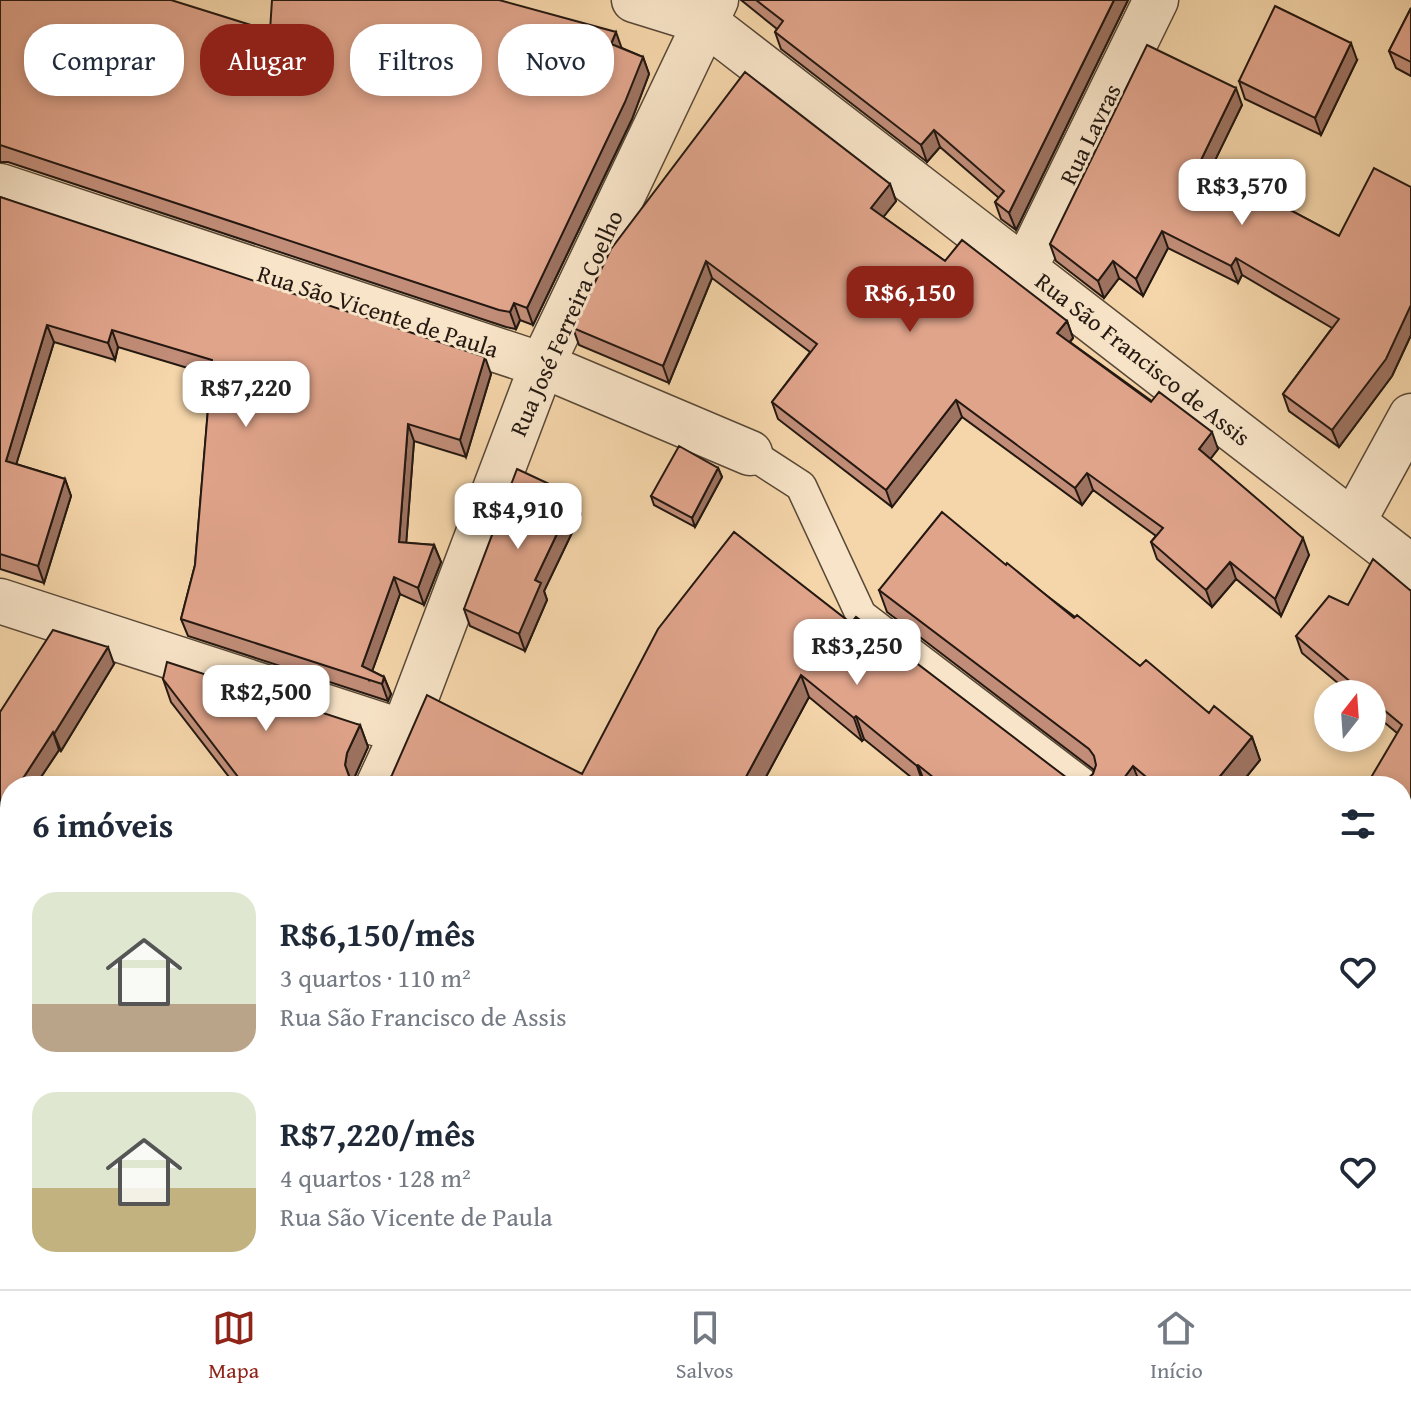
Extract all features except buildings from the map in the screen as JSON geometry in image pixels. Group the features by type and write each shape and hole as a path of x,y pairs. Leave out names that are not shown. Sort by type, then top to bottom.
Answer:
{"street":[{"name":"Rua São Francisco de Assis","path":"634,0 710,11 1025,268 1411,567"},
{"name":"Rua Lavras","path":"1025,268 1156,0"},
{"name":"Rua José Ferreira Coelho","path":"383,776 403,732 542,365 710,11"},
{"name":"Rua São Vicente de Paula","path":"0,186 542,365 750,453"},
{"path":"1353,522 1411,416"},
{"path":"0,601 403,732"}],"lane":[{"path":"750,453 801,486 861,615 1073,776"}]}
